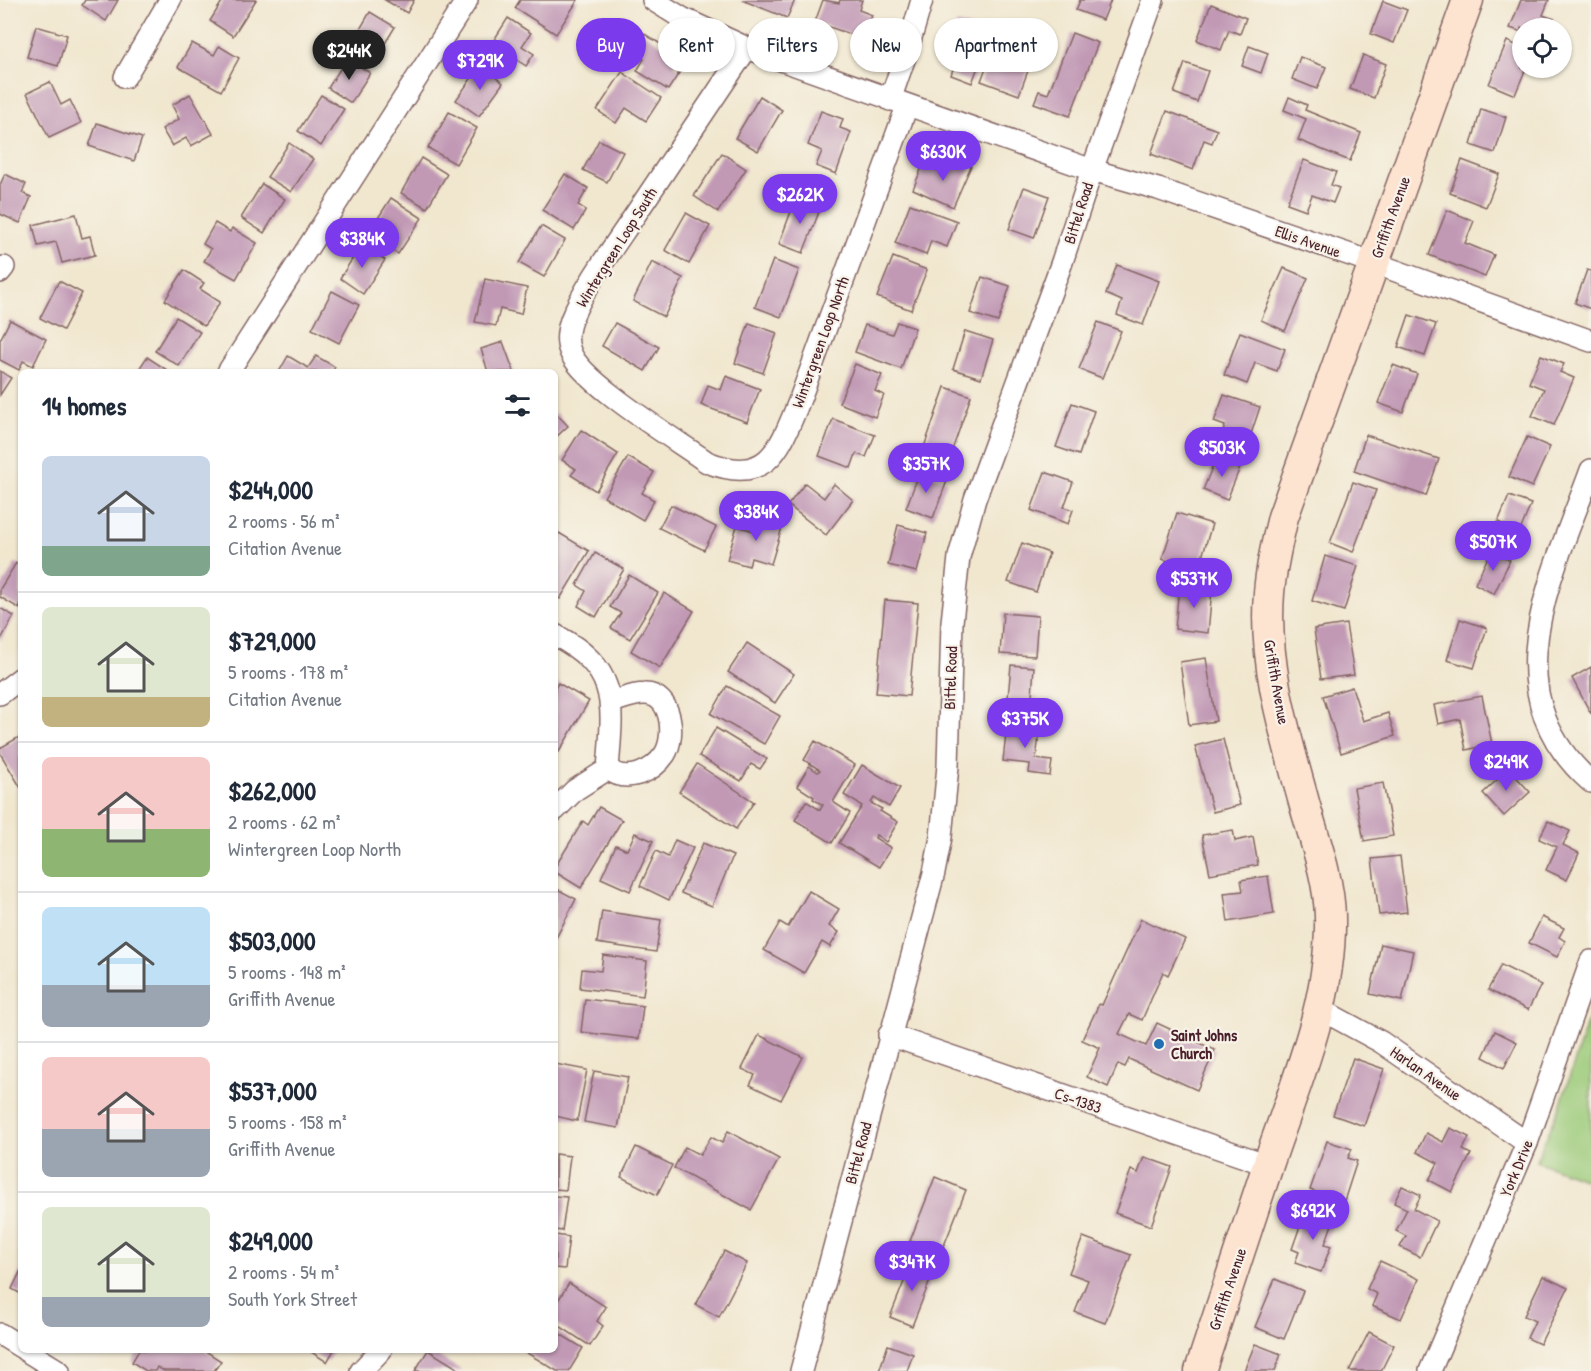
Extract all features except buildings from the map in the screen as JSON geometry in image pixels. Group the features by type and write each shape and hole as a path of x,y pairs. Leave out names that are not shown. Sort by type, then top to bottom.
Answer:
{"street":[{"path":"125,77 170,0"},
{"path":"230,369 467,0"},
{"name":"Ellis Avenue","path":"653,0 682,18 747,48"},
{"name":"Wintergreen Loop North","path":"660,429 707,462 725,468 750,469 772,456 782,442 800,399 899,103 909,48 922,0"},
{"name":"Bittel Road","path":"801,1371 934,873 941,837 948,766 952,622 959,556 975,499 1062,262 1092,170 1153,0"},
{"name":"Griffith Avenue","path":"1200,1371 1320,1009 1330,947 1330,914 1326,880 1277,702 1271,666 1268,631 1269,594 1274,556 1283,517 1468,0"},
{"name":"Wintergreen Loop South","path":"660,429 599,386 576,363 569,351 570,322 617,242 747,48"},
{"name":"Ellis Avenue","path":"813,72 1092,170 1158,189 1374,263 1591,341"},
{"path":"1591,470 1547,590 1535,650 1535,678 1548,730 1561,752 1591,782"},
{"path":"558,637 588,656 605,681 612,702 608,769"},
{"path":"0,694 18,680"},
{"path":"608,769 622,775 633,776 645,772 656,764 665,754 670,721 668,710 662,701 654,696 644,694 612,702"},
{"path":"558,807 575,790 608,769"},
{"name":"York Drive","path":"1430,1371 1527,1143 1591,961"},
{"name":"Harlan Avenue","path":"1320,1009 1382,1042 1527,1143"},
{"name":"Cs-1383","path":"889,1035 1268,1165"},
{"path":"0,1334 18,1345"},
{"path":"30,1353 59,1371"},
{"path":"361,1371 378,1353"}],"green space":[{"path":"1591,1011 1591,1182 1536,1161 1560,1106"}],"place":[{"name":"Saint Johns Church","path":"1159,1044"}]}
